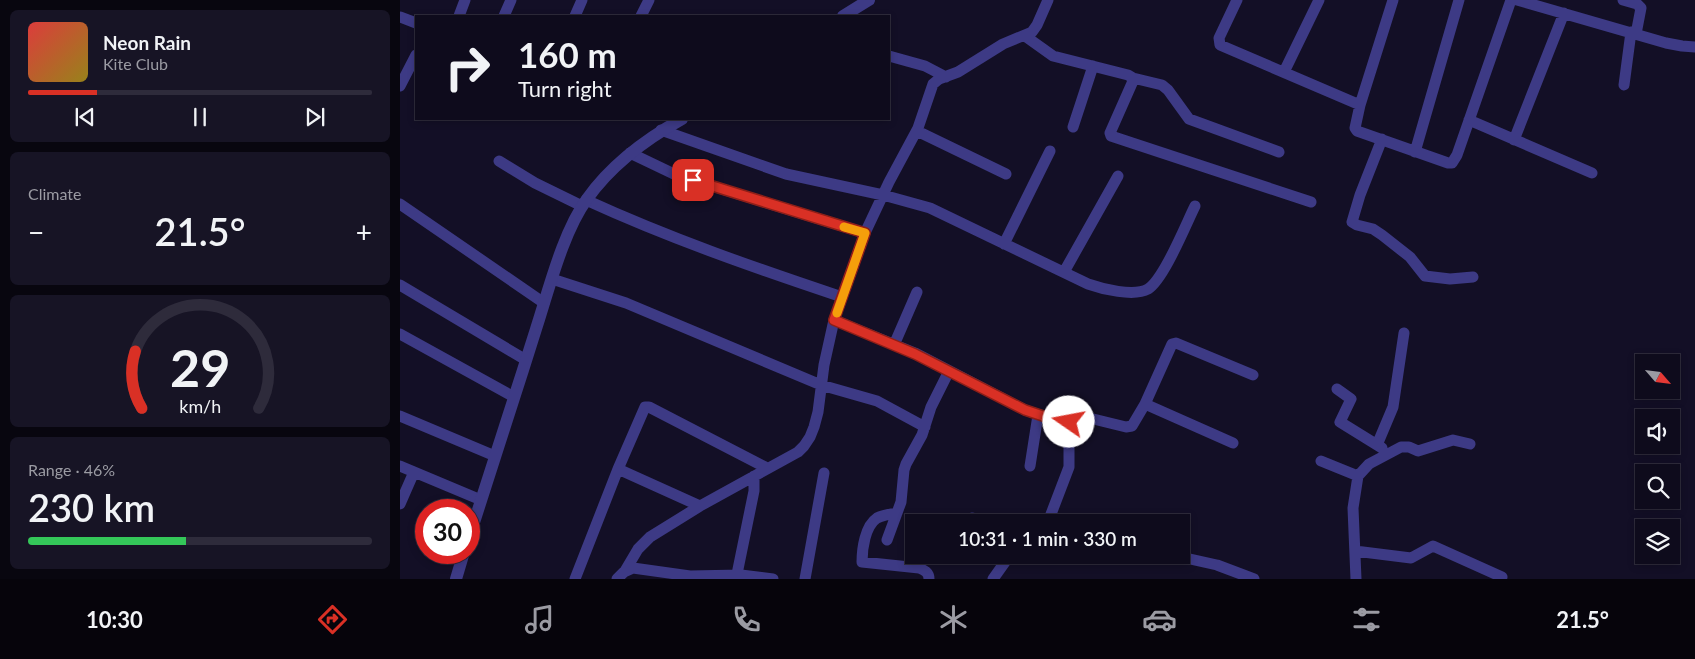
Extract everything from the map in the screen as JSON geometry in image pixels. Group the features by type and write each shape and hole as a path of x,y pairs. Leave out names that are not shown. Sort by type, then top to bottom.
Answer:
{"street":[{"path":"459,15 465,0"},
{"path":"504,15 511,0"},
{"path":"575,15 582,0"},
{"path":"642,15 649,0"},
{"path":"845,15 870,0"},
{"path":"621,575 642,544 700,506 798,452 804,446 810,437 818,412 824,365 834,320 842,297 865,233 916,131 933,84 939,79 958,72 1003,44 1035,30 1048,0"},
{"path":"1238,0 1219,38 1220,44 1360,105"},
{"path":"1284,72 1318,0"},
{"path":"1393,0 1354,126 1356,130 1448,164 1452,163 1457,155 1511,0"},
{"path":"1415,152 1459,0"},
{"path":"1517,0 1675,45 1695,46"},
{"path":"1623,0 1637,4 1641,8 1641,15 1634,33 1624,85"},
{"path":"1514,140 1564,13"},
{"path":"400,17 415,23"},
{"path":"1025,36 1048,53 1162,85 1168,90 1189,119 1279,152"},
{"path":"890,56 918,64 946,76"},
{"path":"400,86 415,57"},
{"path":"1073,127 1092,66"},
{"path":"1132,78 1133,81 1110,133 1111,136 1311,202"},
{"path":"400,466 476,498 540,300 552,279 579,202 630,153 662,130 680,120"},
{"path":"1468,120 1592,173"},
{"path":"662,130 786,174 883,195 930,208 1088,284 1104,289 1134,292 1150,288 1162,271 1195,206"},
{"path":"916,131 1006,174"},
{"path":"1382,139 1360,195 1352,222 1373,229 1382,235 1410,257 1426,276 1450,279 1473,277"},
{"path":"1004,244 1050,151"},
{"path":"630,153 654,166 684,178 865,233"},
{"path":"499,161 535,183 579,202 623,217 692,245 842,297"},
{"path":"1064,272 1118,176"},
{"path":"400,204 540,300"},
{"path":"552,279 626,303 822,385 877,401 925,427"},
{"path":"400,286 521,358"},
{"path":"894,345 917,292"},
{"path":"834,320 894,345 1038,415 1069,422"},
{"path":"1377,445 1393,407 1404,333"},
{"path":"400,334 510,395"},
{"path":"1051,514 1069,466 1070,418 1077,415 1129,427 1134,424 1170,347 1174,343 1253,375"},
{"path":"886,540 902,496 904,470 949,371"},
{"path":"1337,389 1351,399 1340,422 1389,453"},
{"path":"1145,404 1233,443"},
{"path":"575,579 618,469 647,406 767,468"},
{"path":"1030,466 1038,415"},
{"path":"400,416 489,454"},
{"path":"1356,579 1353,508 1358,476 1369,464 1405,446 1421,451 1453,440 1470,444"},
{"path":"1321,461 1358,476"},
{"path":"618,469 700,506"},
{"path":"400,504 414,472"},
{"path":"805,579 824,473"},
{"path":"737,574 754,491 754,476"},
{"path":"896,513 878,518 870,525 862,562 919,568 926,571 929,579"},
{"path":"1355,551 1411,558 1433,546 1502,577"},
{"path":"1190,559 1217,565 1254,579"},
{"path":"456,579 460,564"},
{"path":"993,579 1004,564"},
{"path":"621,575 637,568 669,574 700,576 737,574 773,579"}],"slow traffic":[{"path":"837,313 865,233 844,227"}],"route":[{"path":"693,180 865,233 834,320 915,354 1025,410 1069,422"}]}
